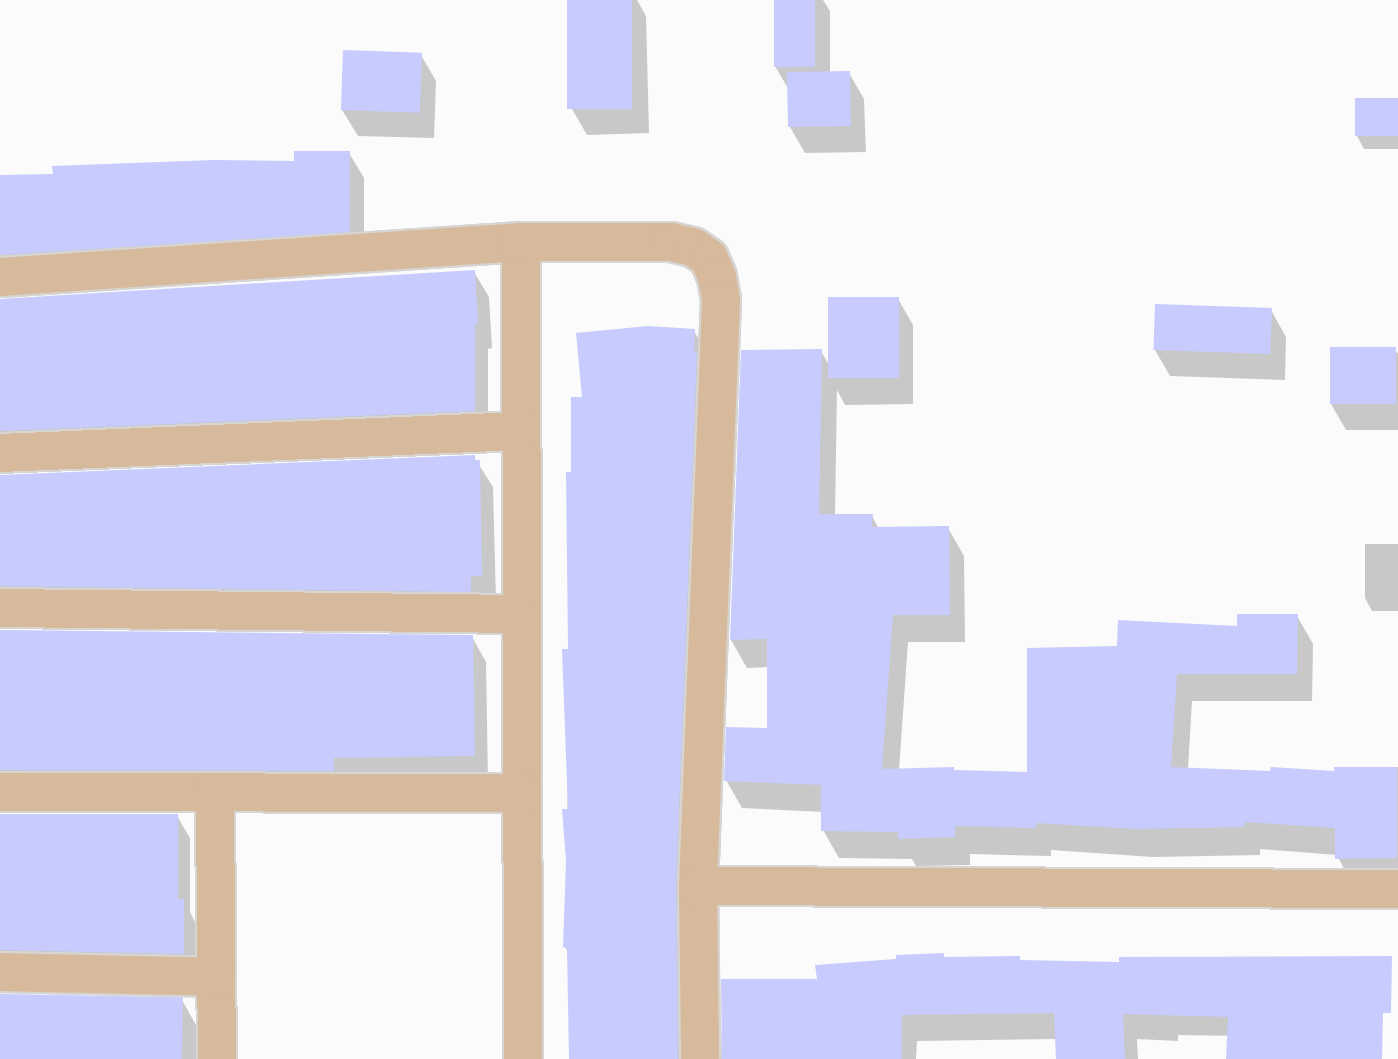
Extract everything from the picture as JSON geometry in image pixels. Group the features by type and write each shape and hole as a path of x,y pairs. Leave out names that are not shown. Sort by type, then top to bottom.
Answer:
{"street":[{"path":"0,277 521,242 671,242 693,247 709,258 717,277 721,300 698,886 700,1059"},
{"path":"521,242 523,1059"},
{"path":"0,453 521,431"},
{"path":"0,608 522,614"},
{"path":"0,792 522,793"},
{"path":"215,792 216,1059"},
{"path":"698,886 1398,889"},
{"path":"0,972 216,977"}],"building":[{"path":"567,0 632,0 632,109 567,109"},
{"path":"774,0 815,0 815,67 774,67"},
{"path":"343,50 422,53 420,113 341,110"},
{"path":"850,71 851,126 788,127 787,72"},
{"path":"1355,98 1398,98 1398,136 1355,136"},
{"path":"294,151 350,151 350,232 0,255 0,175 53,174 52,166 214,160 294,161"},
{"path":"475,270 478,323 475,324 475,411 0,431 0,299"},
{"path":"828,297 899,297 899,378 828,378"},
{"path":"1155,304 1272,308 1270,354 1153,350"},
{"path":"648,326 695,329 694,351 697,351 676,885 678,1059 569,1059 567,948 563,947 566,861 562,809 568,809 562,649 568,649 566,472 571,472 571,397 582,397 576,333"},
{"path":"1330,347 1396,347 1396,404 1330,404"},
{"path":"822,349 819,514 873,514 872,527 949,526 950,615 893,615 882,769 954,767 954,770 1027,772 1027,648 1117,646 1118,620 1237,626 1237,614 1298,614 1297,674 1177,674 1171,767 1270,771 1271,767 1334,771 1334,767 1397,767 1397,858 1335,859 1335,828 1245,822 1244,827 1136,829 1036,823 1036,828 955,826 955,837 898,839 898,832 821,831 821,785 724,781 726,727 767,728 767,639 730,640 741,350"},
{"path":"475,455 475,460 480,460 482,576 471,576 471,592 0,586 0,475"},
{"path":"0,630 473,635 475,756 334,758 334,771 0,770"},
{"path":"0,814 178,814 178,899 184,899 184,954 0,950"},
{"path":"944,953 944,957 1020,956 1020,960 1119,962 1119,957 1392,956 1391,1013 1383,1013 1382,1059 1226,1059 1228,1017 1123,1014 1125,1059 1056,1059 1054,1013 902,1015 902,1059 722,1059 721,979 817,979 815,965 896,959 896,955"},
{"path":"0,994 183,997 182,1059 0,1059"}]}
